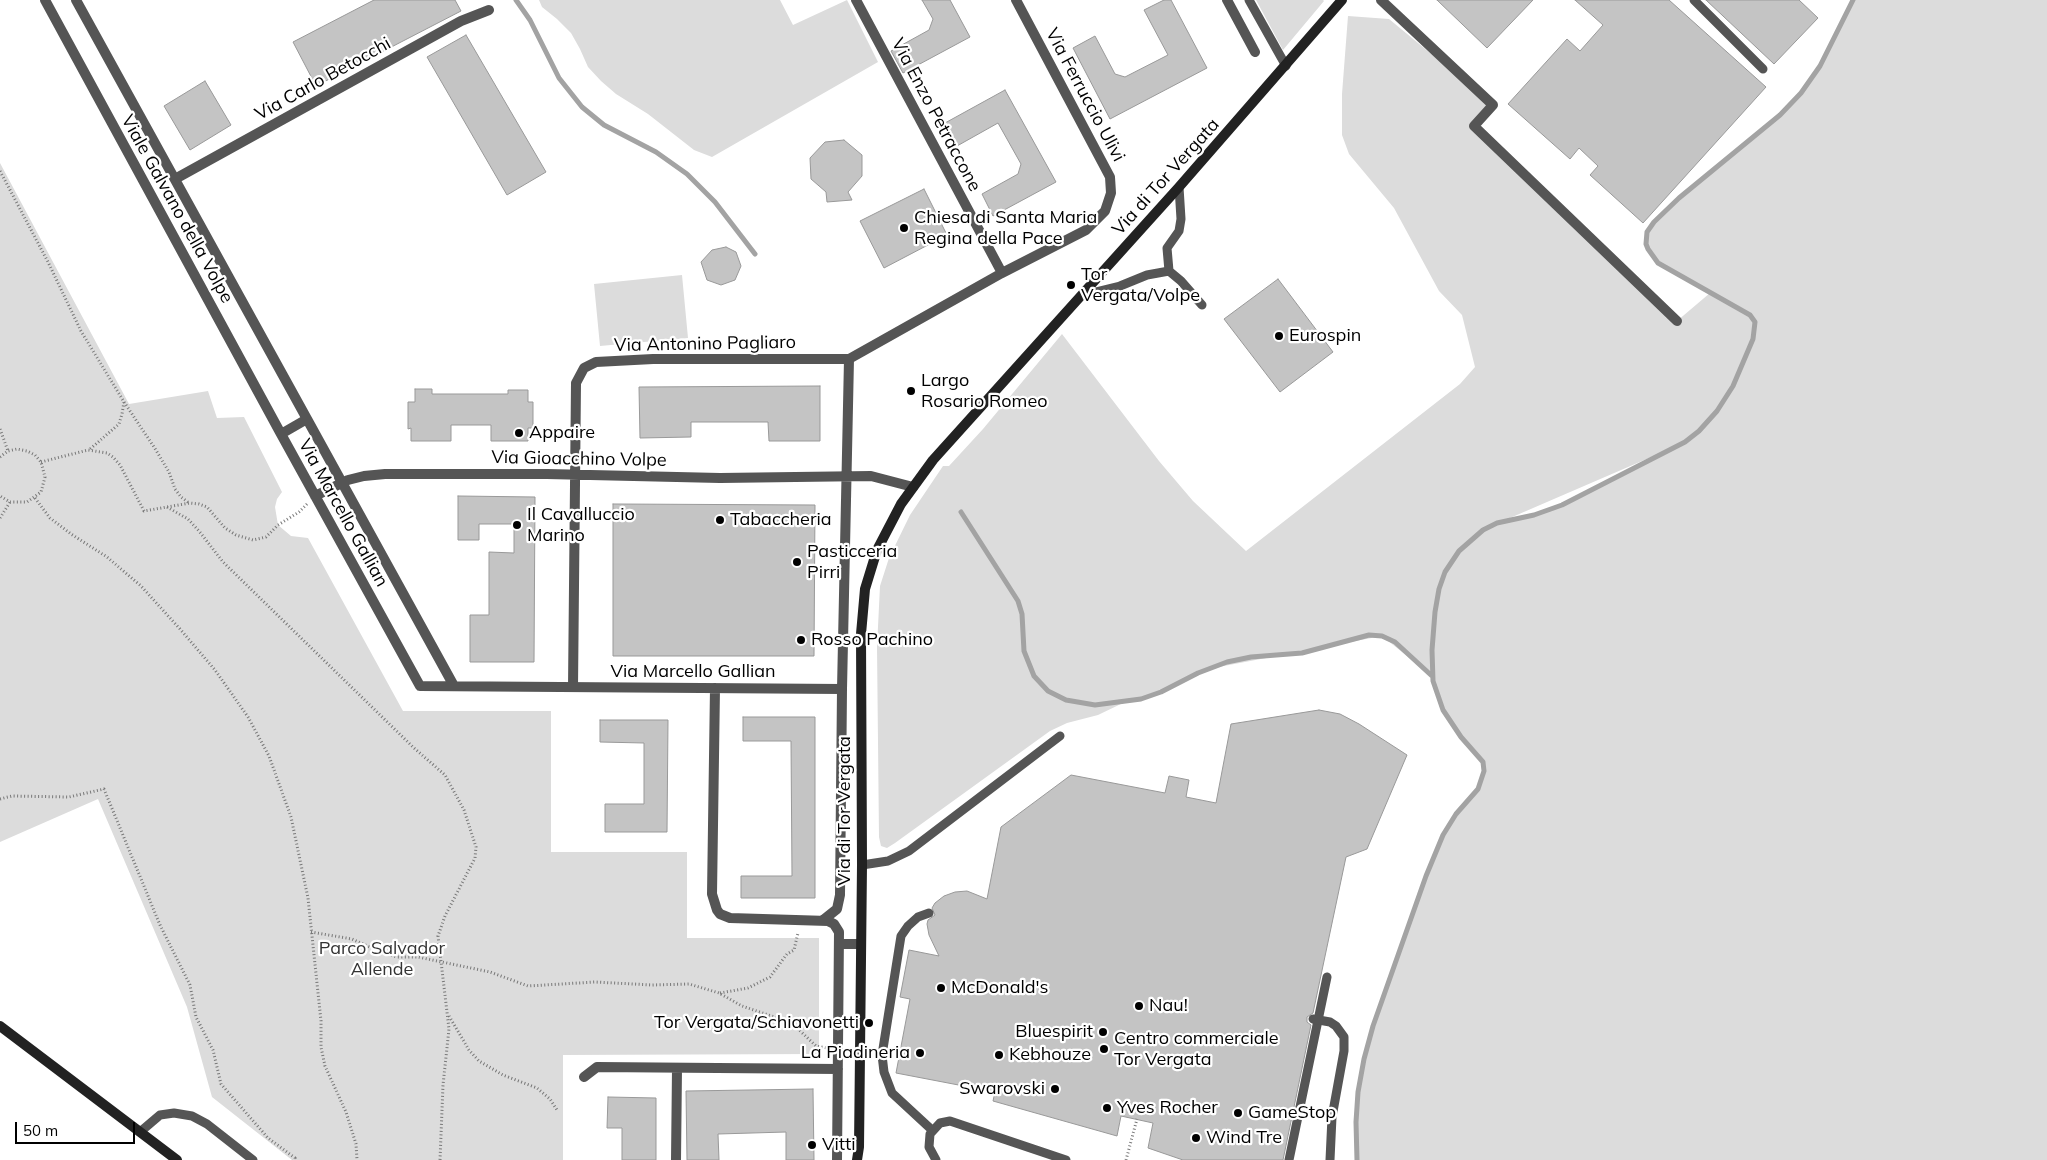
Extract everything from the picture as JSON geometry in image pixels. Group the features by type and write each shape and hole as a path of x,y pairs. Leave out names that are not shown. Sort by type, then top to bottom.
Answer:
{"main road":[{"name":"Via di Tor Vergata","path":"858,1160 862,865 861,634 865,590 872,562 901,504 933,460 1083,295 1342,0"},
{"path":"0,1026 177,1160"},
{"name":"Via di Tor Vergata","path":"859,1146 865,1160"}],"street":[{"name":"Viale Galvano della Volpe","path":"45,0 280,434"},
{"name":"Viale Galvano della Volpe","path":"76,0 307,420"},
{"name":"Via Enzo Petraccone","path":"856,0 1002,273"},
{"name":"Via Ferruccio Ulivi","path":"849,359 1002,273 1086,230 1105,211 1111,193 1110,177 1016,0"},
{"path":"1227,0 1255,52"},
{"path":"1381,0 1494,105 1474,126 1677,321"},
{"name":"Via Carlo Betocchi","path":"175,180 461,21 489,10"},
{"name":"Via Antonino Pagliaro","path":"573,687 576,384 581,372 588,365 596,362 653,358 849,359"},
{"name":"Via di Tor Vergata","path":"822,921 837,909 840,895 849,359"},
{"name":"Via Marcello Gallian","path":"454,686 307,420 280,434 420,686 842,689"},
{"name":"Via Gioacchino Volpe","path":"315,496 341,482 364,476 385,474 720,478 848,476"},
{"path":"848,476 871,476 913,486"},
{"path":"716,688 713,903 720,914 730,918 822,921 831,922 837,926 839,944 837,1160"},
{"path":"839,944 860,944"},
{"path":"584,1077 596,1068 838,1069"},
{"path":"676,1160 677,1068"}],"lane":[{"path":"1249,0 1286,66"},
{"path":"1694,0 1763,69"},
{"path":"1179,187 1181,219 1179,231 1167,248 1169,271 1181,281 1202,305"},
{"path":"1083,295 1120,286 1147,275 1169,271"},
{"path":"862,865 888,861 909,851 1060,736"},
{"path":"929,913 913,922 901,936 882,1055 884,1072 892,1093 932,1130"},
{"path":"1288,1160 1327,977"},
{"path":"1313,1019 1330,1022 1336,1026 1344,1037 1344,1052 1332,1117 1330,1160"},
{"path":"140,1132 160,1115 174,1113 192,1116 207,1124 253,1160"},
{"path":"936,1160 928,1142 932,1130 940,1123 950,1121 1066,1160"}],"path":[{"path":"0,171 48,262 81,331 154,447 175,489 181,498 190,503"},
{"path":"88,450 119,424 124,402"},
{"path":"0,430 8,451"},
{"path":"0,457 8,451 18,449 27,451 41,462 46,477 44,485 35,498 18,503 10,502 0,496"},
{"path":"41,462 88,450 99,450 113,457 144,511 190,503 199,504 206,507 225,528 236,535 253,540 266,537 278,525 299,512 315,496"},
{"path":"35,498 50,518 107,557 141,586 215,670 248,717 269,756 290,817 308,898 325,1066 346,1112 356,1144 357,1160"},
{"path":"0,518 10,502"},
{"path":"167,507 188,519 224,562 414,748 445,775 464,810 476,847 472,866 445,916 438,936 449,1029 442,1084 440,1160"},
{"path":"0,799 12,796 69,797 104,789 160,925 190,985 196,1017 213,1050 221,1084 268,1138 295,1158 294,1160"},
{"path":"719,993 748,988 770,977 787,954 794,950 798,942 800,920"},
{"path":"311,932 352,939 397,957 418,957 490,972 528,986 595,982 652,985 689,984 719,993 742,1006 794,1025 816,1046 838,1049"},
{"path":"448,1013 469,1050 479,1061 503,1075 538,1088 550,1099 557,1110"},
{"path":"1126,1160 1137,1119"}],"green space":[{"path":"539,0 780,0 793,25 847,0 878,62 712,157 694,150 648,114 616,94 601,81 588,67 571,33 542,7"},
{"path":"1256,0 1323,0 1324,1 1283,50"},
{"path":"1853,0 2047,0 2047,1160 1357,1160 1356,1122 1358,1092 1373,1026 1426,876 1443,835 1456,814 1478,789 1484,771 1483,762 1461,737 1443,710 1432,676 1382,636 1208,669 1161,692 1125,702 1098,715 1067,723 1050,731 895,843 887,848 881,846 879,837 877,647 880,586 889,558 910,515 943,466 949,466 983,429 1062,334 1159,461 1193,501 1246,551 1460,384 1475,367 1462,315 1439,291 1394,208 1349,154 1342,135 1342,94 1348,16 1389,19 1493,105 1474,126 1677,321 1710,293 1666,269 1654,259 1646,244 1647,232 1654,222 1679,198 1780,115 1801,93 1820,66","holes":["1679,445 1562,505 1534,515 1503,521"]},
{"name":"Parco Salvador Allende","path":"0,163 129,404 208,391 217,418 244,417 282,492 277,499 275,507 278,525 291,536 308,538 403,711 551,711 551,852 687,852 687,938 819,938 819,1054 563,1055 563,1160 292,1160 212,1097 187,1007 98,799 0,842"},
{"path":"682,275 688,338 600,346 594,284"}],"building":[{"path":"374,0 455,0 461,11 316,86 293,42"},
{"path":"922,0 950,0 970,37 903,73 891,51 929,30 933,19"},
{"path":"1164,0 1171,0 1207,68 1110,119 1073,48 1095,36 1115,74 1125,77 1168,55 1144,10"},
{"path":"1437,0 1533,0 1487,48"},
{"path":"1575,0 1669,0 1766,87 1643,223 1590,175 1598,166 1579,148 1570,159 1508,104 1567,39 1580,51 1603,25"},
{"path":"1706,0 1799,0 1818,18 1774,64"},
{"path":"466,35 546,172 507,195 427,57"},
{"path":"205,81 231,125 190,150 164,106"},
{"path":"1005,90 1056,182 993,216 982,194 1018,174 1021,164 998,123 957,146 945,123"},
{"path":"844,140 862,155 862,176 848,192 852,200 827,202 826,192 811,179 810,158 825,142"},
{"name":"Chiesa di Santa Maria Regina della Pace","path":"924,189 947,235 884,268 860,221"},
{"path":"726,247 736,252 741,266 735,280 721,285 707,280 701,262 712,250"},
{"name":"Eurospin","path":"1278,279 1333,352 1280,392 1224,319"},
{"path":"820,386 820,441 769,441 768,422 691,422 691,437 640,438 639,387"},
{"path":"415,389 432,389 432,394 508,394 508,390 528,390 528,402 533,402 533,428 528,428 528,441 491,441 491,425 451,425 451,441 411,441 411,428 408,429 408,402 415,402"},
{"path":"458,496 535,497 534,662 470,662 470,615 489,615 489,552 514,553 514,524 479,524 479,540 458,540"},
{"path":"613,504 815,505 814,656 613,656"},
{"path":"1319,710 1340,714 1407,755 1367,849 1346,857 1313,1013 1307,1017 1307,1022 1311,1025 1283,1160 1183,1160 1148,1148 1153,1123 1121,1116 1117,1136 993,1101 995,1092 896,1073 910,999 900,997 909,950 939,956 929,935 927,924 928,920 935,915 932,908 935,903 944,896 955,892 967,891 987,899 1001,827 1071,775 1165,793 1169,776 1189,780 1186,797 1216,803 1231,724"},
{"path":"743,717 815,717 815,898 741,898 741,876 792,876 791,741 743,741"},
{"path":"600,720 668,720 667,832 605,832 605,804 644,804 644,743 600,742"},
{"path":"813,1089 814,1160 786,1160 786,1132 718,1134 719,1160 687,1160 686,1091"},
{"path":"608,1097 656,1098 656,1160 622,1160 622,1128 607,1128"}],"waterway":[{"path":"516,0 530,20 559,78 582,107 604,125 656,152 687,174 715,202 755,254"},
{"path":"1357,1160 1356,1122 1358,1092 1373,1026 1426,876 1443,835 1456,814 1478,789 1484,771 1483,762 1461,737 1443,710 1433,681 1432,650 1435,612 1439,589 1445,572 1459,551 1483,530 1497,523 1534,515 1562,505 1685,442 1699,431 1717,411 1733,386 1753,339 1755,322 1750,315 1658,263 1646,244 1647,232 1654,222 1679,198 1780,115 1801,93 1820,66 1853,0"},
{"path":"961,512 1018,601 1022,614 1024,651 1034,676 1048,691 1066,700 1095,705 1141,699 1227,662 1251,657 1302,653 1369,635 1382,636 1395,642 1432,676"}],"place":[{"name":"Chiesa di Santa Maria Regina della Pace","path":"904,228"},
{"name":"Tor Vergata/Volpe","path":"1071,285"},
{"name":"Eurospin","path":"1279,336"},
{"name":"Largo Rosario Romeo","path":"911,391"},
{"name":"Appaire","path":"519,433"},
{"name":"Tabaccheria","path":"720,520"},
{"name":"Il Cavalluccio Marino","path":"517,525"},
{"name":"Pasticceria Pirri","path":"797,562"},
{"name":"Rosso Pachino","path":"801,640"},
{"name":"McDonald's","path":"941,988"},
{"name":"Nau!","path":"1139,1006"},
{"name":"Tor Vergata/Schiavonetti","path":"869,1023"},
{"name":"Bluespirit","path":"1103,1032"},
{"name":"Centro commerciale Tor Vergata","path":"1104,1049"},
{"name":"La Piadineria","path":"920,1053"},
{"name":"Kebhouze","path":"999,1055"},
{"name":"Swarovski","path":"1055,1089"},
{"name":"Yves Rocher","path":"1107,1108"},
{"name":"GameStop","path":"1238,1113"},
{"name":"Wind Tre","path":"1196,1138"},
{"name":"Vitti","path":"812,1145"}]}
